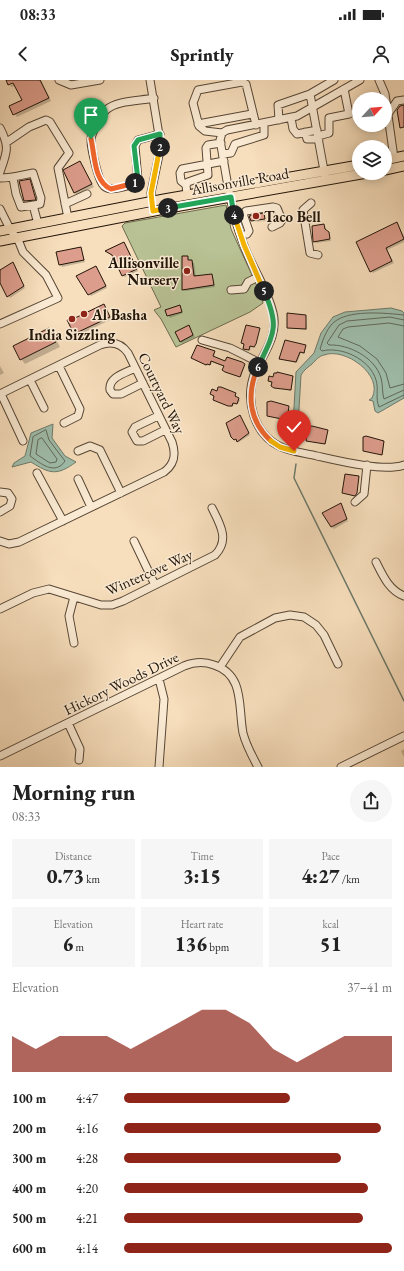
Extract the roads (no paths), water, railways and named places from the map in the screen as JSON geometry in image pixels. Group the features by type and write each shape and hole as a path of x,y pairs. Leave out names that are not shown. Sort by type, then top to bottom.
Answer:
{"main road":[{"path":"392,158 404,156"},
{"name":"Allisonville Road","path":"325,176 352,166"},
{"path":"392,169 404,166"},
{"name":"Allisonville Road","path":"0,231 13,234 230,192 325,176 352,174"},
{"name":"Allisonville Road","path":"0,241 38,224 68,218 152,207 187,195 230,192"}],"street":[{"path":"60,81 71,84 100,80"},
{"path":"150,80 160,134 160,148 151,193 152,207"},
{"path":"279,120 278,105 310,94 334,80"},
{"path":"379,80 384,92"},
{"path":"355,81 313,107 291,118 227,130 222,134 221,143 223,158 237,227 272,308 274,320 271,338 251,388 250,403 255,418 266,436 280,447 367,465 391,468 404,465"},
{"path":"222,134 204,131 198,124 193,103 198,90 242,82 246,84 252,114 256,124"},
{"path":"291,118 293,129 297,134 305,132 318,135 329,133 329,118 348,114 344,89"},
{"path":"310,94 325,176"},
{"path":"154,98 116,105 106,110 94,131 91,139 100,180 104,186 111,189 134,184 138,180 134,146 138,140 160,134"},
{"path":"392,100 404,99"},
{"path":"392,108 397,101 404,99"},
{"path":"198,124 252,114"},
{"path":"7,142 29,128 46,120 50,122 69,153 58,168 68,218"},
{"path":"187,195 186,185 181,180 180,170 208,164 223,158 231,153 235,144 264,135 264,123"},
{"path":"0,128 7,142 6,155 0,172"},
{"path":"186,185 191,180 208,175 206,148 208,146 221,143"},
{"path":"0,178 13,178 16,176 33,173 41,198 40,204 21,206 16,194 13,178"},
{"path":"65,204 87,194"},
{"path":"311,203 303,210 310,253 318,255"},
{"path":"34,205 38,224"},
{"path":"248,234 249,231 243,214 246,211 273,207 277,208 282,220 280,224 272,227"},
{"path":"0,209 25,255 48,278 58,298 0,324"},
{"path":"231,290 240,291 244,289 248,282 258,277"},
{"path":"202,340 230,348 260,363"},
{"name":"Courtyard Way","path":"0,394 100,345 111,342 124,348 143,383 174,448 174,459 164,472 121,493"},
{"path":"59,366 80,409 78,416 64,423"},
{"path":"135,368 112,380 110,383 110,390 113,394 119,394 143,383"},
{"path":"30,380 44,408"},
{"path":"0,394 23,441"},
{"path":"158,416 135,427 132,432 133,437 137,441 143,441 165,430"},
{"path":"0,541 6,544 15,544 121,493 100,450 90,446 78,451"},
{"path":"355,502 364,494 367,465"},
{"path":"37,473 62,521"},
{"path":"78,479 91,507"},
{"path":"0,492 8,493 12,499 9,507 0,512"},
{"name":"Wintercove Way","path":"0,609 33,593 45,590 54,590 108,606 123,601 211,558 218,552 223,543 224,535 212,508"},
{"path":"134,542 155,585"},
{"path":"376,562 388,585 404,596"},
{"path":"74,597 69,616 74,643"},
{"path":"258,767 243,733 241,700 236,684 231,676 220,667 240,637 275,618 290,614 304,617 316,625 324,635 338,664"},
{"name":"Hickory Woods Drive","path":"0,756 184,666 196,663 205,663 220,667"},
{"path":"159,679 164,699 159,767"},
{"path":"68,723 80,749 79,760"},
{"path":"341,767 404,736"}],"water":[{"path":"391,308 404,313 404,398 378,413 375,411 373,401 369,400 372,398 374,389 373,380 368,372 352,359 342,355 333,354 322,356 318,358 301,375 297,443 292,443 296,372 314,353 321,333 333,317 345,312"},
{"path":"53,424 52,438 65,456 76,462 64,470 54,472 43,469 31,462 12,467 14,463 25,456 31,433"}],"waterway":[{"path":"296,464 294,478 404,701"}],"place":[{"name":"Taco Bell","path":"256,216"},
{"name":"Allisonville Nursery","path":"187,271"},
{"name":"Al Basha","path":"84,314"},
{"name":"India Sizzling","path":"72,319"}]}
